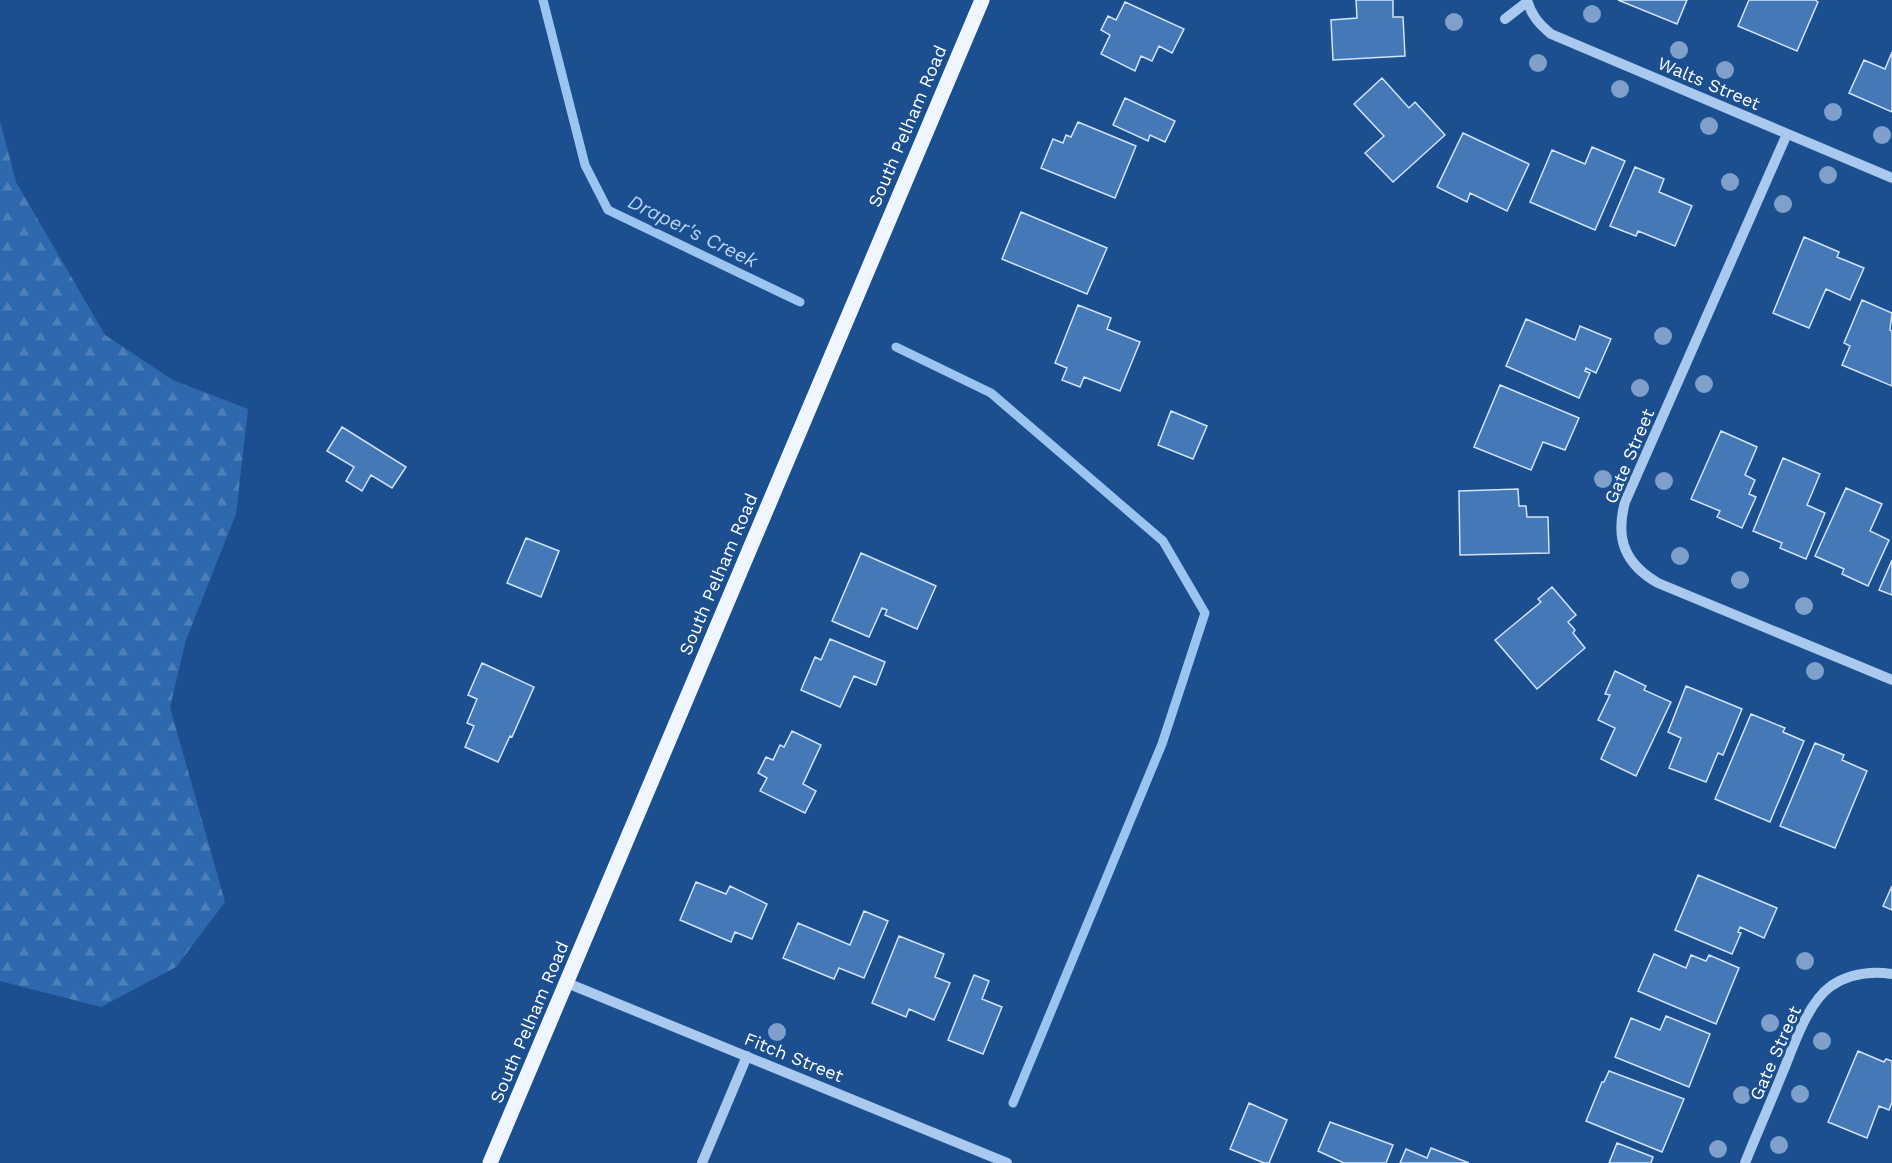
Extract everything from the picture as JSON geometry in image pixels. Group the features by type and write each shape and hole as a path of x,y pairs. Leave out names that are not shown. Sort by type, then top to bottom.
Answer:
{"main road":[{"name":"South Pelham Road","path":"490,1163 982,0"}],"street":[{"name":"Walts Street","path":"1505,19 1527,1 1532,14 1551,34 1892,178"},
{"name":"Gate Street","path":"1787,134 1625,502 1621,518 1621,534 1625,549 1633,563 1644,575 1658,583 1892,680"},
{"name":"Gate Street","path":"1745,1163 1800,1032 1818,999 1830,987 1846,978 1863,973 1892,974"},
{"name":"Fitch Street","path":"567,982 1007,1163"},
{"path":"702,1163 747,1056"}],"green space":[{"path":"0,121 16,182 105,335 173,380 248,409 236,514 186,640 170,707 225,902 176,967 101,1007 0,981"}],"building":[{"path":"1356,0 1393,0 1393,17 1403,17 1405,56 1333,60 1331,20 1357,18"},
{"path":"1618,0 1687,0 1677,24"},
{"path":"1749,0 1815,0 1818,2 1797,51 1738,26"},
{"path":"1125,2 1184,29 1172,53 1159,46 1152,61 1141,56 1135,71 1101,54 1110,35 1101,30 1108,16 1116,20"},
{"path":"1892,52 1892,112 1849,93 1864,60 1885,69"},
{"path":"1382,78 1409,108 1415,102 1445,135 1393,182 1365,153 1384,136 1354,104"},
{"path":"1125,98 1175,121 1165,142 1150,135 1148,141 1113,125"},
{"path":"1078,122 1136,146 1115,198 1041,168 1053,139 1063,143 1066,135 1071,137"},
{"path":"1463,133 1529,164 1507,211 1470,193 1467,202 1437,187"},
{"path":"1592,147 1625,161 1595,230 1530,202 1552,150 1585,164"},
{"path":"1635,167 1664,179 1659,192 1692,206 1675,246 1638,231 1636,236 1610,226"},
{"path":"1021,212 1107,248 1087,294 1002,259"},
{"path":"1804,237 1839,252 1837,257 1864,268 1850,300 1826,289 1809,328 1773,313"},
{"path":"1862,300 1892,313 1890,330 1892,331 1892,386 1842,365 1850,346 1844,343"},
{"path":"1078,305 1111,318 1107,329 1140,342 1120,391 1084,377 1080,387 1062,380 1067,368 1055,363"},
{"path":"1526,319 1575,340 1580,326 1611,339 1596,373 1586,368 1585,371 1590,373 1579,398 1506,366"},
{"path":"1500,385 1579,418 1565,450 1543,442 1531,470 1474,447"},
{"path":"1171,411 1207,426 1193,459 1158,445"},
{"path":"342,427 406,467 392,488 371,475 362,491 346,481 354,467 327,451"},
{"path":"1721,431 1757,447 1745,475 1755,480 1749,494 1756,497 1742,528 1717,517 1720,511 1691,499"},
{"path":"1783,458 1820,474 1807,505 1825,513 1806,559 1780,548 1782,543 1753,531"},
{"path":"1846,488 1882,504 1870,531 1889,540 1868,586 1842,574 1844,569 1815,556"},
{"path":"1518,489 1519,506 1526,506 1527,517 1548,517 1549,553 1460,555 1459,491"},
{"path":"526,538 559,551 541,597 507,583"},
{"path":"861,553 936,586 917,629 885,615 887,610 882,608 869,637 832,621"},
{"path":"1892,560 1892,595 1879,590"},
{"path":"1552,587 1576,615 1568,622 1575,630 1573,633 1585,648 1537,689 1495,640 1541,602 1538,599"},
{"path":"830,639 885,662 876,685 854,676 840,707 801,690 815,657 821,660"},
{"path":"482,663 534,687 512,737 510,736 498,762 465,747 474,726 467,723 477,699 468,695"},
{"path":"1615,671 1646,686 1644,690 1671,702 1636,776 1601,759 1615,728 1598,720 1610,695 1605,694"},
{"path":"1686,686 1742,709 1723,755 1718,753 1706,782 1669,768 1681,738 1668,732"},
{"path":"1751,714 1785,728 1783,732 1804,741 1770,822 1715,799"},
{"path":"792,731 821,745 803,784 816,791 805,813 760,791 767,778 758,773 766,757 773,760 780,745 784,747"},
{"path":"1815,743 1844,755 1842,760 1867,771 1835,848 1780,826"},
{"path":"1698,875 1777,908 1764,938 1740,927 1738,932 1741,933 1732,954 1675,930"},
{"path":"696,882 726,894 730,886 767,904 752,939 735,932 731,942 680,920"},
{"path":"1892,886 1892,910 1883,906"},
{"path":"864,911 888,921 864,978 839,968 834,979 783,958 798,923 850,945"},
{"path":"899,936 944,954 935,977 950,983 934,1020 909,1009 906,1017 872,1003"},
{"path":"1654,954 1686,968 1691,955 1706,961 1709,955 1739,968 1716,1024 1638,991"},
{"path":"974,975 989,981 982,999 1002,1007 983,1054 948,1040"},
{"path":"1666,1016 1710,1034 1689,1087 1615,1057 1631,1018 1660,1030"},
{"path":"1858,1051 1884,1062 1886,1059 1892,1061 1892,1102 1889,1110 1879,1106 1867,1138 1828,1122"},
{"path":"1609,1071 1684,1099 1662,1152 1586,1121"},
{"path":"1249,1103 1287,1120 1269,1163 1230,1149"},
{"path":"1330,1122 1393,1145 1386,1163 1344,1163 1318,1151"},
{"path":"1617,1143 1653,1157 1651,1163 1609,1163"},
{"path":"1431,1148 1469,1163 1400,1163 1406,1149 1427,1158"}],"waterway":[{"name":"Draper's Creek","path":"543,0 585,165 608,210 800,302"},
{"path":"896,347 991,393 1163,541 1205,613 1162,744 1013,1103"}]}
